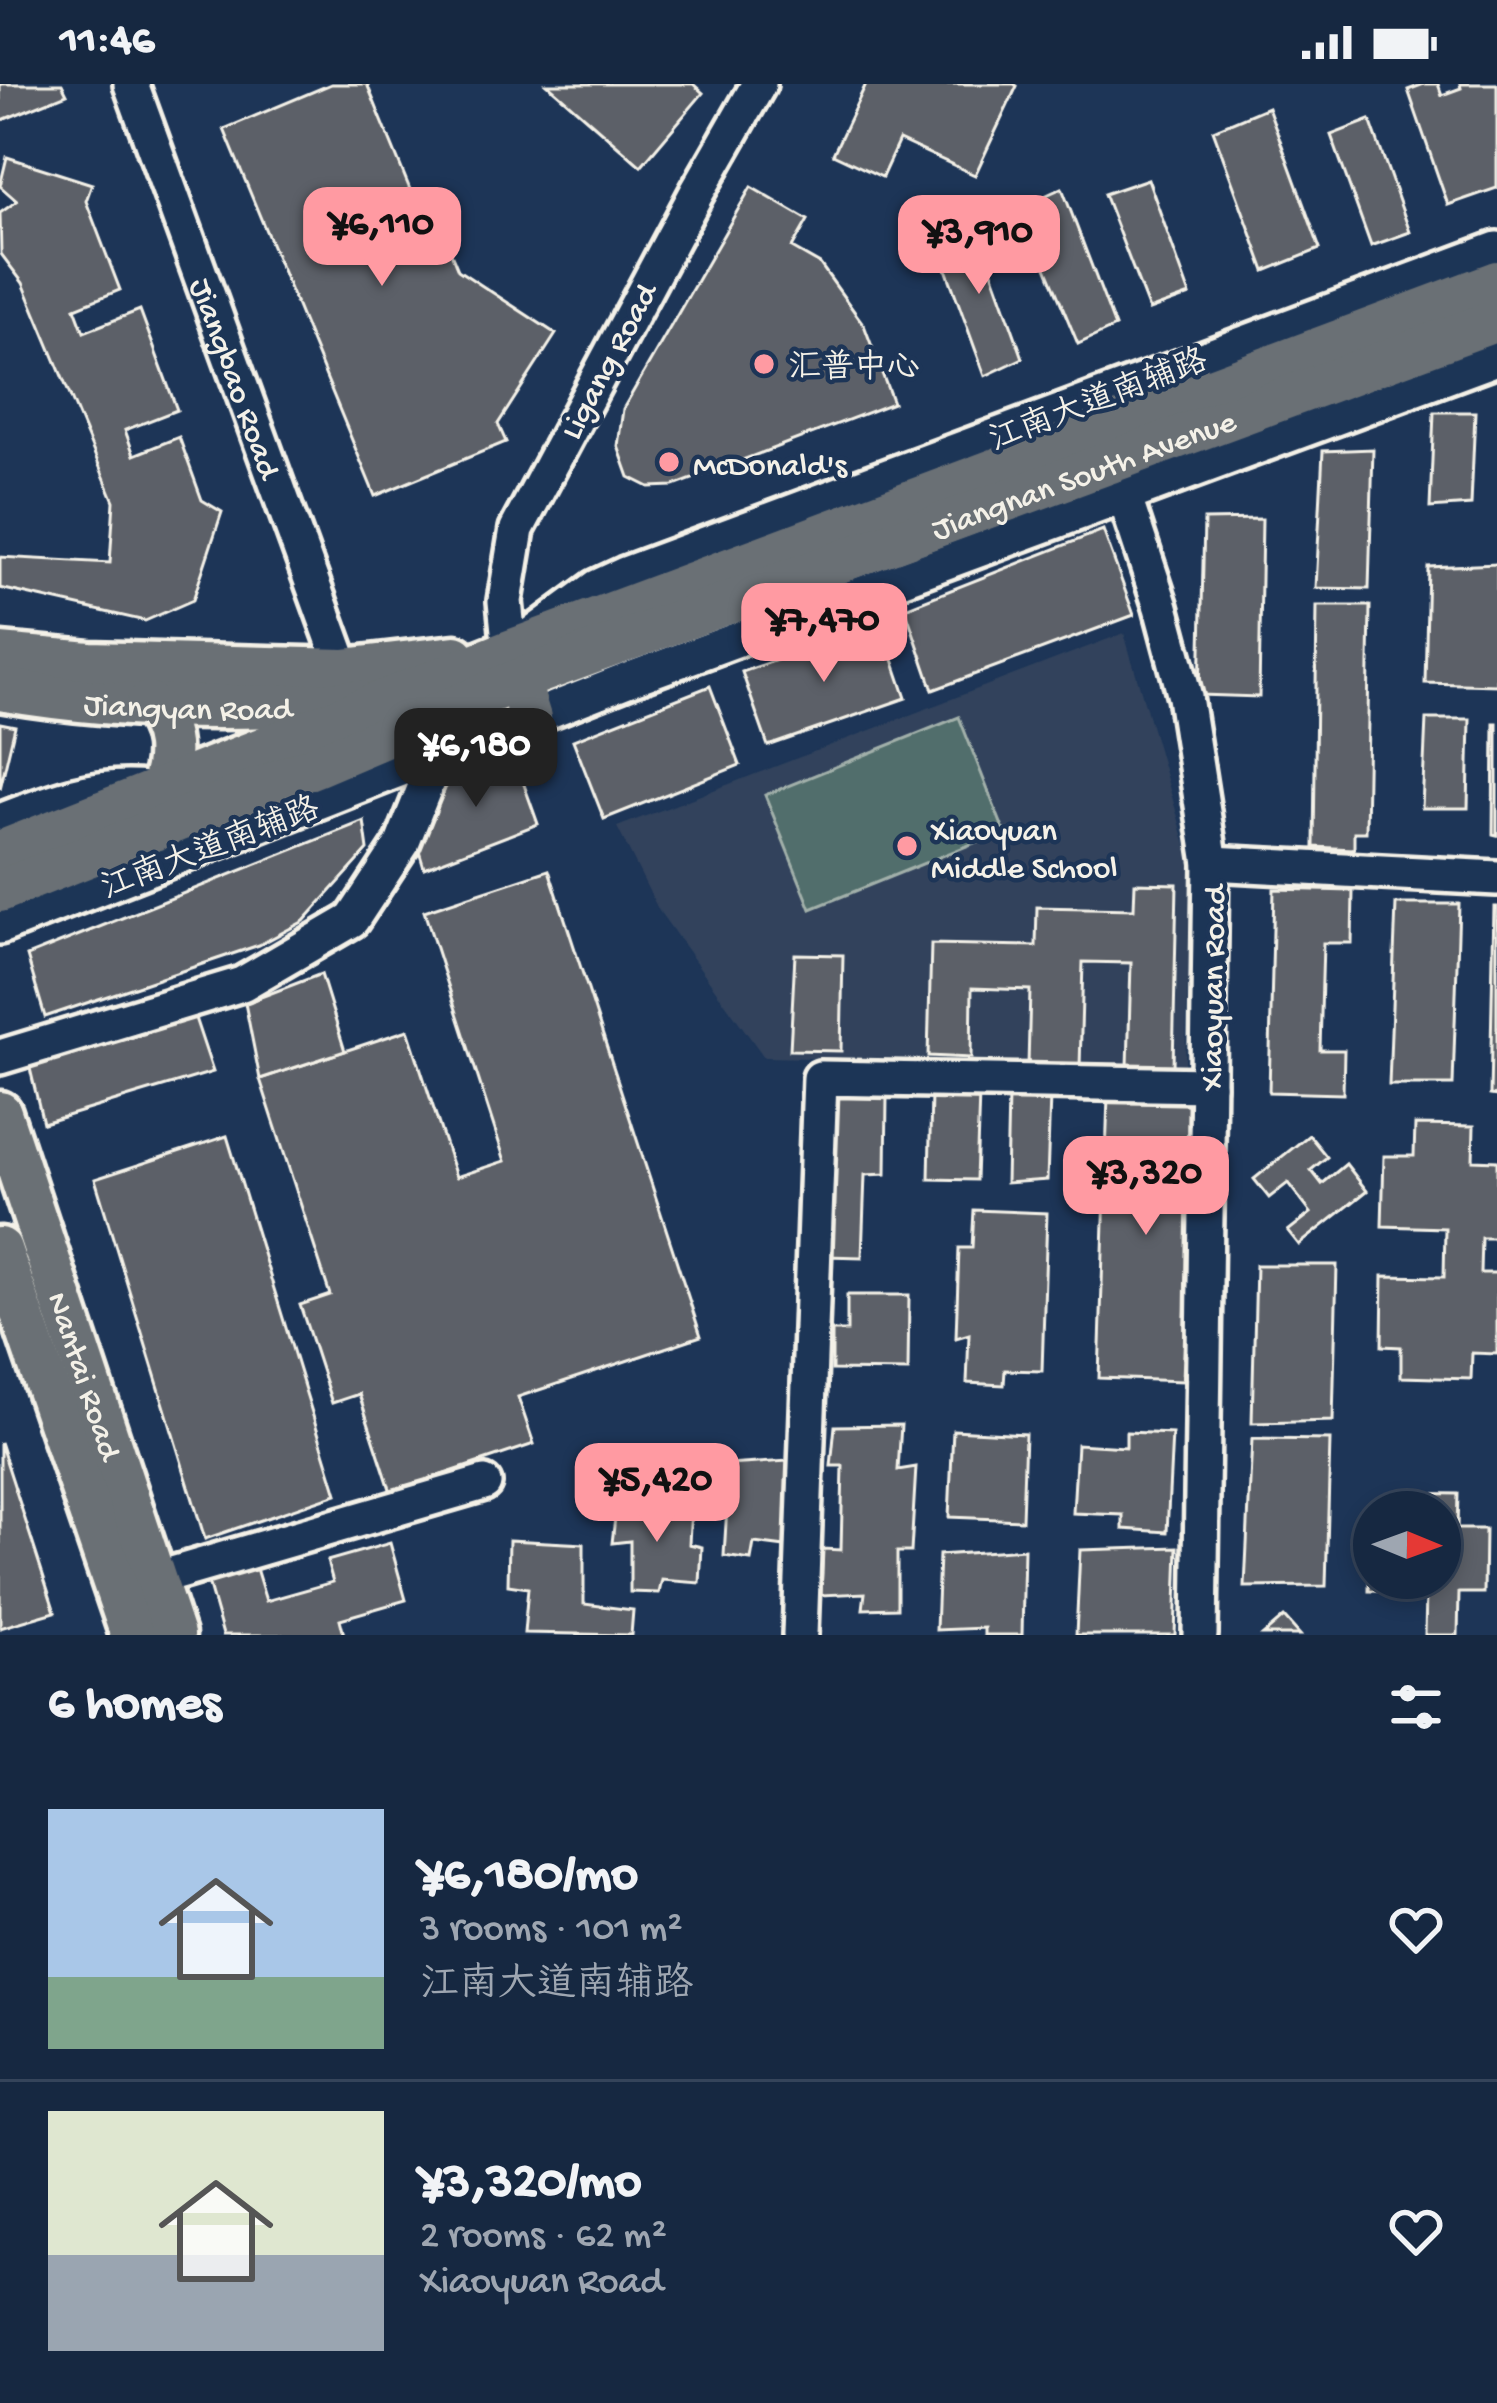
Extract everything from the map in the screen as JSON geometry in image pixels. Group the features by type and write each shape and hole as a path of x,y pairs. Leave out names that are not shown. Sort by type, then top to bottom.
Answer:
{"main road":[{"name":"Jiangnan South Avenue","path":"0,891 520,683 905,521 1293,377 1497,282"},
{"name":"Jiangnan South Avenue","path":"1293,377 1497,320"},
{"name":"Jiangyan Road","path":"0,655 520,683"},
{"name":"Jiangyan Road","path":"0,688 57,698 148,703 312,705 520,683"},
{"path":"0,852 397,697"},
{"path":"148,703 161,716 169,742 169,766 161,790"},
{"name":"Nantai Road","path":"0,1113 173,1635"},
{"name":"Nantai Road","path":"0,1249 132,1635"}],"street":[{"name":"Jiangbao Road","path":"131,84 344,670"},
{"name":"Ligang Road","path":"520,683 506,601 517,530 759,84"},
{"name":"江南大道南辅路","path":"0,927 438,754 520,683 611,580 905,521 1124,495 1293,377 1497,249"},
{"name":"江南大道南辅路","path":"905,521 1293,377 1497,358"},
{"name":"Xiaoyuan Road","path":"1124,495 1184,697 1211,863 1201,1635"},
{"path":"0,1058 242,984 352,920 402,844 438,754"},
{"name":"江南大道南辅路","path":"0,821 87,790 120,786 161,790"},
{"path":"1211,863 1497,878"},
{"path":"800,1635 820,1078 1208,1084"},
{"path":"155,1579 484,1483"}],"shaded area":[{"name":"Xiaoyuan Middle School","path":"1124,633 1192,865 1185,1067 764,1057 659,911 617,827"}],"green space":[{"path":"959,717 1004,831 811,909 765,795"}],"building":[{"path":"0,84 62,84 67,94 0,121"},
{"path":"331,84 367,84 431,241 444,236 458,270 556,334 498,424 506,442 375,496 224,129"},
{"path":"547,84 693,84 703,93 641,166"},
{"path":"866,84 1017,86 975,175 899,140 882,177 833,154"},
{"path":"1438,84 1442,95 1461,88 1460,84 1497,84 1497,188 1448,205 1408,90"},
{"path":"1268,107 1320,249 1265,271 1213,130"},
{"path":"1370,120 1410,232 1371,246 1331,135"},
{"path":"7,157 92,184 86,201 120,290 75,308 84,332 140,310 177,410 125,430 134,455 179,437 202,500 222,512 193,600 145,621 0,588 0,557 110,563 114,501 23,283 1,254 0,213 17,201 0,186"},
{"path":"1148,179 1190,295 1149,310 1104,194"},
{"name":"汇普中心","path":"751,187 808,220 792,248 820,264 864,325 893,403 674,486 649,487 629,477 618,446 623,409"},
{"path":"1062,188 1115,327 1078,344 1021,207"},
{"path":"973,218 1023,358 985,376 934,236"},
{"path":"1434,412 1475,412 1471,505 1430,508"},
{"path":"1373,449 1369,589 1316,588 1323,451"},
{"path":"1262,519 1259,697 1200,695 1204,520"},
{"path":"1103,530 1134,615 933,690 905,608"},
{"path":"1497,564 1497,685 1425,683 1428,567"},
{"path":"1317,606 1370,606 1366,832 1354,832 1354,849 1314,847"},
{"path":"881,624 906,698 768,746 742,672"},
{"path":"710,686 740,765 604,819 573,740"},
{"path":"1426,719 1470,719 1468,808 1422,808"},
{"path":"0,723 15,726 0,789"},
{"path":"1497,723 1497,835 1493,834"},
{"path":"512,751 538,824 424,868 418,848 439,781"},
{"path":"364,821 368,850 304,921 259,945 45,1017 27,956"},
{"path":"549,870 701,1336 518,1397 534,1444 391,1492 359,1394 332,1403 300,1305 330,1295 260,1079 408,1030 456,1177 505,1161 424,911"},
{"path":"1135,883 1177,884 1173,1067 1128,1067 1131,963 1083,962 1080,1067 1028,1066 1030,990 972,988 971,1058 928,1056 931,944 1036,946 1037,907 1134,909"},
{"path":"1274,889 1353,891 1352,943 1323,943 1320,1050 1344,1050 1343,1094 1269,1092"},
{"path":"1396,904 1459,904 1453,1085 1389,1085"},
{"path":"1497,907 1497,1096 1490,1095"},
{"path":"795,954 843,955 841,1051 790,1050"},
{"path":"321,974 345,1051 260,1079 245,1003"},
{"path":"194,1015 213,1072 43,1123 29,1064"},
{"path":"931,1094 979,1094 976,1180 929,1179"},
{"path":"830,1095 887,1097 886,1174 865,1175 862,1257 825,1256"},
{"path":"1108,1095 1193,1098 1183,1381 1099,1378"},
{"path":"1008,1096 1050,1096 1047,1180 1006,1183"},
{"path":"1415,1125 1474,1126 1473,1160 1497,1161 1497,1238 1481,1238 1480,1273 1497,1273 1497,1354 1472,1353 1471,1379 1401,1377 1401,1347 1382,1346 1383,1276 1444,1277 1445,1228 1382,1226 1384,1156 1414,1156"},
{"path":"1309,1135 1327,1157 1311,1170 1322,1184 1346,1164 1367,1191 1299,1245 1288,1231 1311,1213 1288,1183 1269,1198 1254,1179"},
{"path":"227,1136 337,1494 205,1539 95,1179"},
{"path":"974,1210 1047,1213 1042,1371 1005,1370 1004,1385 967,1383 969,1334 956,1338 959,1248 972,1248"},
{"path":"1256,1265 1337,1265 1333,1421 1252,1423"},
{"path":"847,1295 909,1295 908,1371 832,1370 832,1331 847,1331"},
{"path":"901,1425 898,1470 916,1467 911,1552 897,1552 897,1608 863,1609 865,1593 821,1595 823,1549 841,1550 843,1466 831,1466 835,1426"},
{"path":"953,1430 1025,1434 1022,1520 949,1517"},
{"path":"1126,1432 1172,1434 1167,1532 1123,1529 1123,1515 1073,1513 1077,1444 1126,1447"},
{"path":"1252,1439 1330,1440 1326,1586 1245,1587"},
{"path":"0,1442 55,1612 0,1628"},
{"path":"788,1461 785,1547 754,1543 751,1560 724,1556 727,1506 712,1506 713,1466"},
{"path":"617,1501 691,1507 689,1544 702,1547 700,1583 662,1580 659,1593 630,1592 630,1541 612,1543"},
{"path":"1461,1529 1485,1529 1484,1593 1461,1593"},
{"path":"509,1540 584,1544 584,1604 633,1610 631,1635 524,1633 528,1588 508,1585"},
{"path":"390,1543 406,1600 340,1619 344,1635 223,1635 207,1579 255,1565 266,1601 333,1582 327,1561"},
{"path":"1178,1547 1175,1635 1076,1635 1080,1550"},
{"path":"1024,1549 1022,1635 984,1635 984,1628 936,1630 939,1555"},
{"path":"1426,1599 1459,1599 1458,1635 1425,1635"},
{"path":"1284,1617 1300,1635 1263,1635"}],"place":[{"name":"汇普中心","path":"764,364"},
{"name":"McDonald's","path":"669,462"},
{"name":"Xiaoyuan Middle School","path":"907,846"}]}
